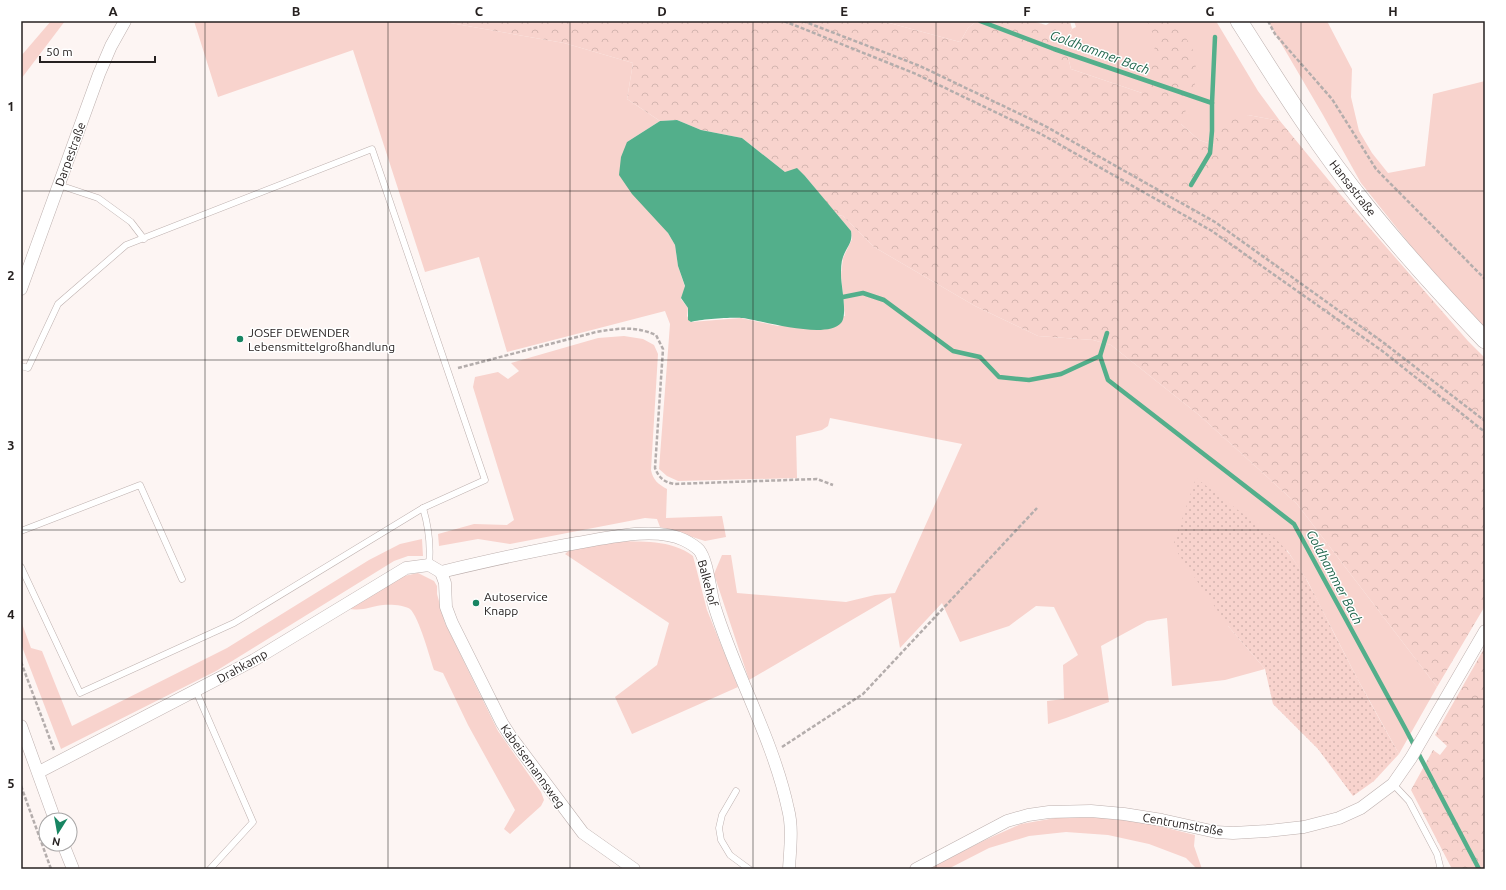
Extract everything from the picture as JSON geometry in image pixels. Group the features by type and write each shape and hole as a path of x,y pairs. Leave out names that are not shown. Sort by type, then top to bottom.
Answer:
{"street":[{"name":"Darpestraße","path":"21,289 99,74 110,46 125,21"},
{"name":"Hansastraße","path":"1239,21 1292,104 1365,206 1428,280 1485,340"},
{"name":"Balkehof","path":"441,572 519,554 632,533 669,535 685,540 698,550 703,559 715,608 774,757 789,810 789,869"},
{"path":"429,565 441,572"},
{"name":"Drahkamp","path":"38,772 254,660 406,568 429,565"},
{"name":"Kabeisemannsweg","path":"441,572 445,583 446,607 452,623 511,738 583,833 634,869"},
{"name":"Centrumstraße","path":"916,869 1008,821 1028,815 1049,812 1092,811 1124,814 1162,820 1216,832 1267,831 1304,827 1339,818 1361,808 1393,784 1411,758 1485,631"},
{"path":"21,726 52,812"},
{"path":"66,852 73,869"}],"lane":[{"path":"21,366 28,368 58,304 126,245 372,150 485,480 423,508 234,623 80,693 21,567"},
{"path":"59,185 98,198 131,222 144,238"},
{"path":"21,531 140,485 182,579"},
{"path":"423,508 430,531 431,549 429,565"},
{"path":"196,691 253,822 210,869"},
{"path":"1393,784 1409,802 1437,854 1440,866 1439,869"},
{"path":"736,791 722,815 720,834 721,840 730,855 748,869"}],"path":[{"path":"784,21 916,74 1041,134 1212,231 1381,350 1485,432"},
{"path":"803,21 920,66 1046,126 1215,222 1384,343 1485,421"},
{"path":"1268,21 1275,34 1332,99 1376,169 1485,279"},
{"path":"448,371 596,332 633,328 644,330 656,335 662,349 655,468 657,474 662,479 674,484 817,479 833,485"},
{"path":"774,757 782,747 863,694 1037,508"},
{"path":"21,662 58,762"},
{"path":"21,786 51,869"}],"green space":[{"path":"51,21 65,21 21,79 21,56"},
{"path":"194,21 439,21 564,43 633,63 627,99 660,121 627,142 668,233 675,245 678,266 685,287 681,299 688,308 687,316 691,322 741,318 778,326 845,316 841,275 843,258 852,239 851,231 837,215 843,216 874,247 975,306 1038,336 1093,340 1111,345 1199,415 1297,504 1437,687 1399,754 1357,678 1308,582 1287,550 1228,626 1265,669 1225,680 1172,686 1167,618 1147,621 1101,646 1109,702 1048,724 1047,701 1064,699 1063,665 1078,655 1054,607 1036,606 1009,626 960,642 942,603 900,648 891,597 749,680 714,574 722,555 731,555 737,593 846,602 875,595 895,593 962,444 830,418 828,426 822,430 796,436 797,478 678,481 667,476 659,469 670,324 665,311 507,352 479,257 425,272 353,50 218,97"},
{"path":"439,21 882,21 960,42 968,28 977,21 1032,21 1046,25 1053,21 1070,21 1072,29 1061,48 1068,57 1071,69 1142,93 1154,83 1149,62 1155,47 1152,31 1147,21 1176,21 1177,26 1190,44 1196,57 1195,84 1181,124 1199,140 1214,145 1220,124 1248,115 1280,121 1340,194 1468,341 1485,358 1485,606 1437,687 1297,504 1199,415 1111,345 1093,340 1038,336 975,306 874,247 843,216 837,215 805,176 785,172 742,138 701,130 677,120 660,121 627,99 633,63 564,43"},
{"path":"882,21 977,21 968,28 960,42"},
{"path":"1074,21 1216,21 1258,91 1280,121 1248,115 1214,145 1199,140 1142,93 1071,69 1068,57 1061,48 1072,29 1076,27"},
{"path":"1268,21 1327,21 1352,69 1351,97 1359,131 1372,153 1388,173 1425,166 1433,94 1485,81 1485,329 1423,261 1361,183"},
{"path":"624,336 643,339 654,345 658,354 651,470 656,481 667,489 666,518 722,516 726,537 705,541 660,527 657,519 645,518 510,544 478,539 439,546 438,534 474,524 507,525 514,520 473,387 475,377 498,372 508,379 519,371 511,363 598,338"},
{"path":"1196,478 1276,539 1295,562 1311,587 1360,684 1399,754 1374,781 1353,796 1318,749 1273,704 1265,669 1228,626 1173,546"},
{"path":"422,539 423,556 408,556 394,561 216,671 61,749 21,644 21,621 31,648 42,651 72,726 227,648 369,560 400,544"},
{"path":"615,541 656,542 675,547 693,556 707,610 738,687 632,734 615,697 657,665 669,623 565,554 572,548"},
{"path":"418,573 434,581 437,586 437,594 445,623 498,731 541,792 544,800 541,806 510,834 504,829 515,810 468,725 443,673 434,670 417,620 413,613 408,608 393,605 383,605 361,609 346,608 404,576"},
{"path":"1485,647 1485,869 1452,869 1411,790 1433,750 1440,755 1447,746 1435,735"},
{"path":"1061,817 1092,817 1138,821 1195,835 1194,846 1202,869 1197,869 1186,858 1149,844 1108,835 1066,832 1029,836 989,848 948,869 928,869 985,840 1021,824"}],"shaded area":[{"path":"677,120 701,130 742,138 785,172 797,168 851,231 850,242 841,263 844,314 841,323 833,328 809,330 743,318 717,318 691,322 688,320 688,308 681,298 685,286 678,266 675,245 668,233 632,194 619,175 621,157 627,142 660,121"}],"waterway":[{"name":"Goldhammer Bach","path":"980,21 1054,49 1212,103"},
{"name":"Goldhammer Bach","path":"1191,185 1210,153 1215,37"},
{"name":"Goldhammer Bach","path":"843,297 863,293 884,300 953,351 980,357 999,377 1029,380 1061,374 1100,356"},
{"name":"Goldhammer Bach","path":"1107,333 1100,356 1108,380 1294,524 1405,728 1479,869"}],"place":[{"name":"JOSEF DEWENDER Lebensmittelgroßhandlung","path":"240,339"},
{"name":"Autoservice Knapp","path":"476,603"}]}
